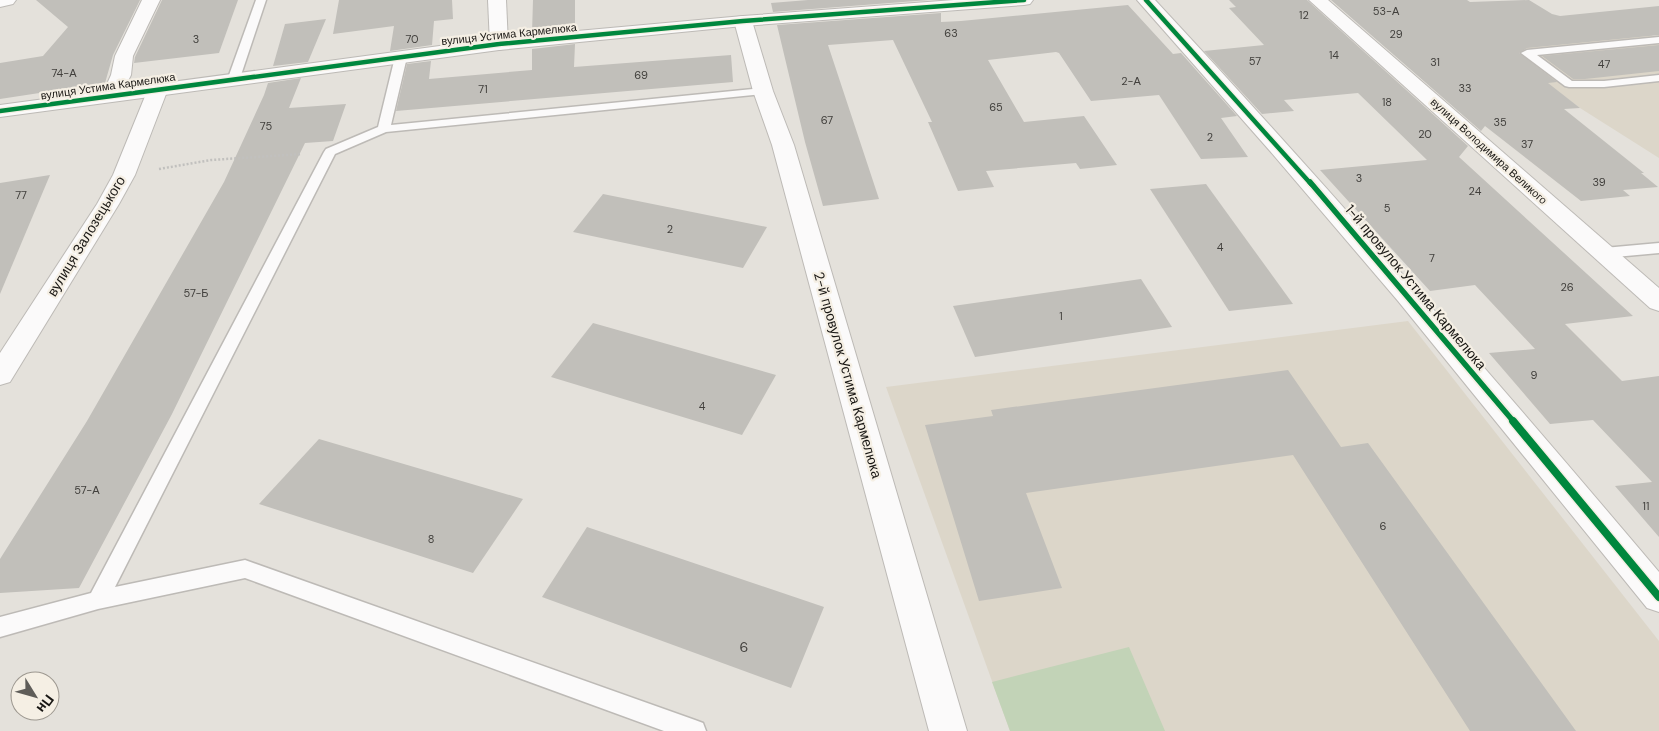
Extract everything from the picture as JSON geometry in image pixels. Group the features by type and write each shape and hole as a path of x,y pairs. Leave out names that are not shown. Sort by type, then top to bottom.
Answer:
{"street":[{"path":"0,2 7,0"},
{"path":"112,95 121,75 124,56 151,0"},
{"path":"497,0 499,44"},
{"name":"вулиця Устима Кармелюка","path":"0,111 234,78 499,44 743,21 1024,0"},
{"name":"1-й провулок Устима Кармелюка","path":"1146,0 1231,92 1324,198 1535,445 1659,596"},
{"name":"вулиця Володимира Великого","path":"1318,0 1659,302"},
{"name":"2-й провулок Устима Кармелюка","path":"743,21 763,91 783,145 948,731"},
{"name":"вулиця Залозецького","path":"0,375 108,204 124,175 158,89"}],"lane":[{"path":"234,78 261,0"},
{"path":"1659,40 1527,53 1569,84 1604,84 1659,78"},
{"path":"384,129 401,57"},
{"path":"98,600 330,152 384,129 763,91"},
{"path":"1604,253 1659,248"},
{"path":"0,627 98,600 245,568 694,731"}],"path":[{"path":"124,175 211,160 330,152"}],"shaded area":[{"path":"1635,26 1653,36 1659,35 1659,158 1580,108 1496,45"},
{"path":"1408,321 1659,641 1659,731 1010,731 886,387"}],"green space":[{"path":"1129,647 1165,731 1010,731 992,682"}],"building":[{"path":"36,0 140,0 113,55 105,83 0,99 0,63 43,56 68,27"},
{"path":"162,0 238,0 219,53 134,63 135,57"},
{"path":"339,0 452,0 453,19 434,21 432,45 390,51 394,26 333,34"},
{"path":"533,0 575,0 575,29 532,33"},
{"path":"808,0 929,0 773,12 771,3"},
{"path":"1229,0 1307,0 1468,146 1459,157 1633,316 1565,324 1622,381 1659,376 1659,537 1615,486 1652,482 1593,420 1550,424 1489,353 1535,349 1475,285 1430,291 1320,170 1427,160 1358,93 1284,100 1294,111 1262,114 1204,51 1264,45 1229,8 1236,7"},
{"path":"1331,0 1467,0 1470,2 1529,0 1552,14 1560,16 1659,6 1659,35 1527,48 1519,53 1557,82 1548,83 1580,108 1564,109 1644,173 1641,173 1658,187 1623,190 1630,196 1581,201 1485,126 1481,131"},
{"path":"1128,5 1173,54 1181,53 1237,116 1221,118 1248,157 1201,159 1159,95 1091,101 1059,53 1056,52 988,60 1024,122 1084,116 1117,165 1080,169 1076,163 986,171 994,187 958,191 928,122 932,122 893,40 828,45 879,199 823,206 805,142 777,25 941,13 941,22 961,21"},
{"path":"326,19 308,62 273,66 285,24"},
{"path":"575,44 574,67 731,55 733,82 396,111 407,64 431,61 429,79 532,70 532,49"},
{"path":"1659,45 1659,71 1585,79 1573,79 1542,56"},
{"path":"301,78 289,108 346,104 333,141 305,143 172,414 79,588 0,593 0,559 87,421 224,182 268,83"},
{"path":"50,175 0,294 0,183"},
{"path":"1206,184 1293,304 1229,311 1150,189"},
{"path":"603,194 767,227 743,268 573,232"},
{"path":"1141,279 1172,327 975,357 953,306"},
{"path":"593,323 776,375 742,435 551,377"},
{"path":"1288,370 1341,447 1368,443 1576,731 1470,731 1293,455 1026,493 1062,588 979,601 925,425 993,416 991,410"},
{"path":"319,439 523,499 473,573 259,504"},
{"path":"587,527 824,607 791,688 542,597"}],"cycle path":[{"path":"0,111 499,44 743,21 1024,0"},
{"path":"1146,0 1343,220 1534,445 1659,597"}]}
